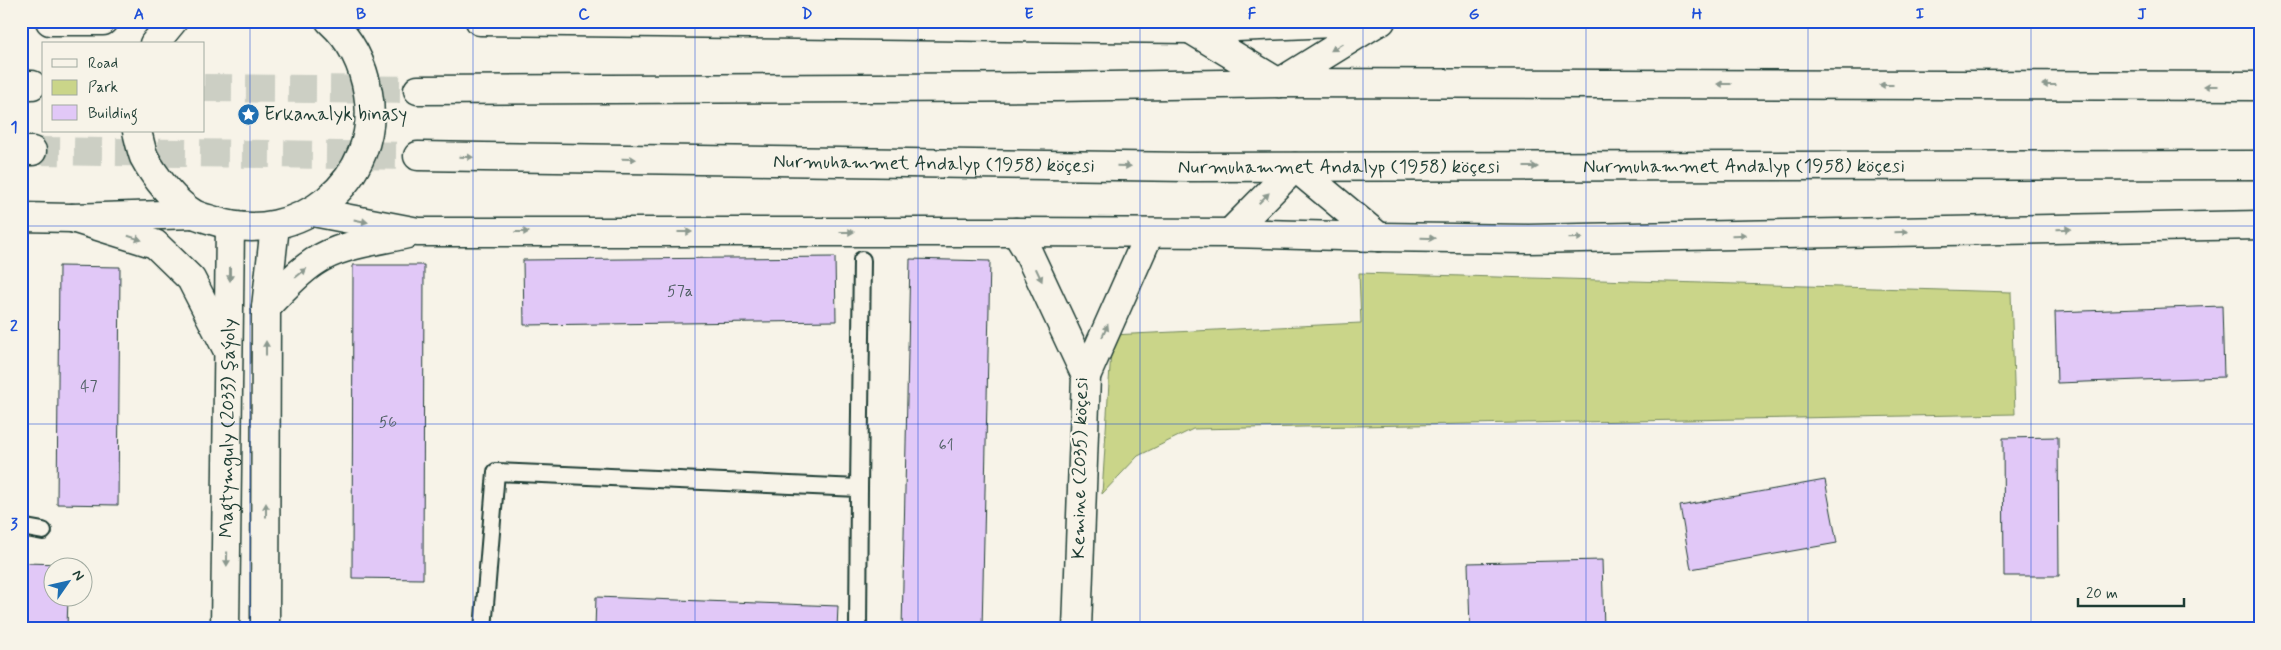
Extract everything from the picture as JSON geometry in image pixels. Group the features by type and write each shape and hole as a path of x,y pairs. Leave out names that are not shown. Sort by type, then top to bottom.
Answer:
{"main road":[{"path":"50,21 96,21"},
{"path":"156,42 173,21"},
{"path":"21,217 72,218 193,214 230,226 252,228 275,226 313,212 344,185 364,150 371,110 364,69 344,34 330,21"},
{"path":"480,21 983,25 1143,24 1190,29 1380,21"},
{"path":"1279,83 1380,21"},
{"path":"1190,29 1279,83"},
{"path":"418,90 1046,87 1279,83 2260,86"},
{"path":"137,132 144,156 164,188 193,214"},
{"name":"Nurmuhammet Andalyp (1958) köçesi","path":"418,156 1295,167 2260,165"},
{"path":"1230,233 1295,167 1379,237"},
{"path":"313,212 418,232 1230,233 1528,239 2260,225"},
{"path":"72,218 155,244 191,279 230,354"},
{"name":"Magtymguly (2033) şaýoly","path":"225,629 230,354 230,226"},
{"name":"Magtymguly (2033) şaýoly","path":"265,629 266,307 275,226"},
{"path":"266,307 291,281 315,261 347,248 418,232"},
{"name":"Kemine (2035) köçesi","path":"1016,232 1028,250 1086,376 1077,629"},
{"path":"1086,376 1149,234"}],"lane":[{"path":"858,629 862,260"},
{"path":"483,629 496,472 859,488"},
{"path":"21,528 43,531"}],"green space":[{"path":"1359,273 2011,292 2015,414 1193,429 1138,456 1102,494 1112,335 1361,323"}],"building":[{"path":"835,257 836,321 524,325 523,260"},
{"path":"910,259 990,261 982,629 902,629"},
{"path":"353,265 424,265 423,579 352,578"},
{"path":"59,266 120,267 118,505 57,504"},
{"path":"2222,306 2224,377 2057,383 2055,312"},
{"path":"2058,437 2059,576 2004,576 2003,438"},
{"path":"1825,480 1837,543 1691,569 1680,506"},
{"path":"1602,560 1604,629 1470,629 1468,563"},
{"path":"21,563 42,563 42,608 68,608 67,627 21,626"},
{"path":"596,597 838,606 837,629 595,629"}],"tunnel":[{"path":"205,88 418,90"},
{"path":"32,151 418,156"}],"place":[{"name":"Erkanalyk binasy","path":"248,114"}]}
